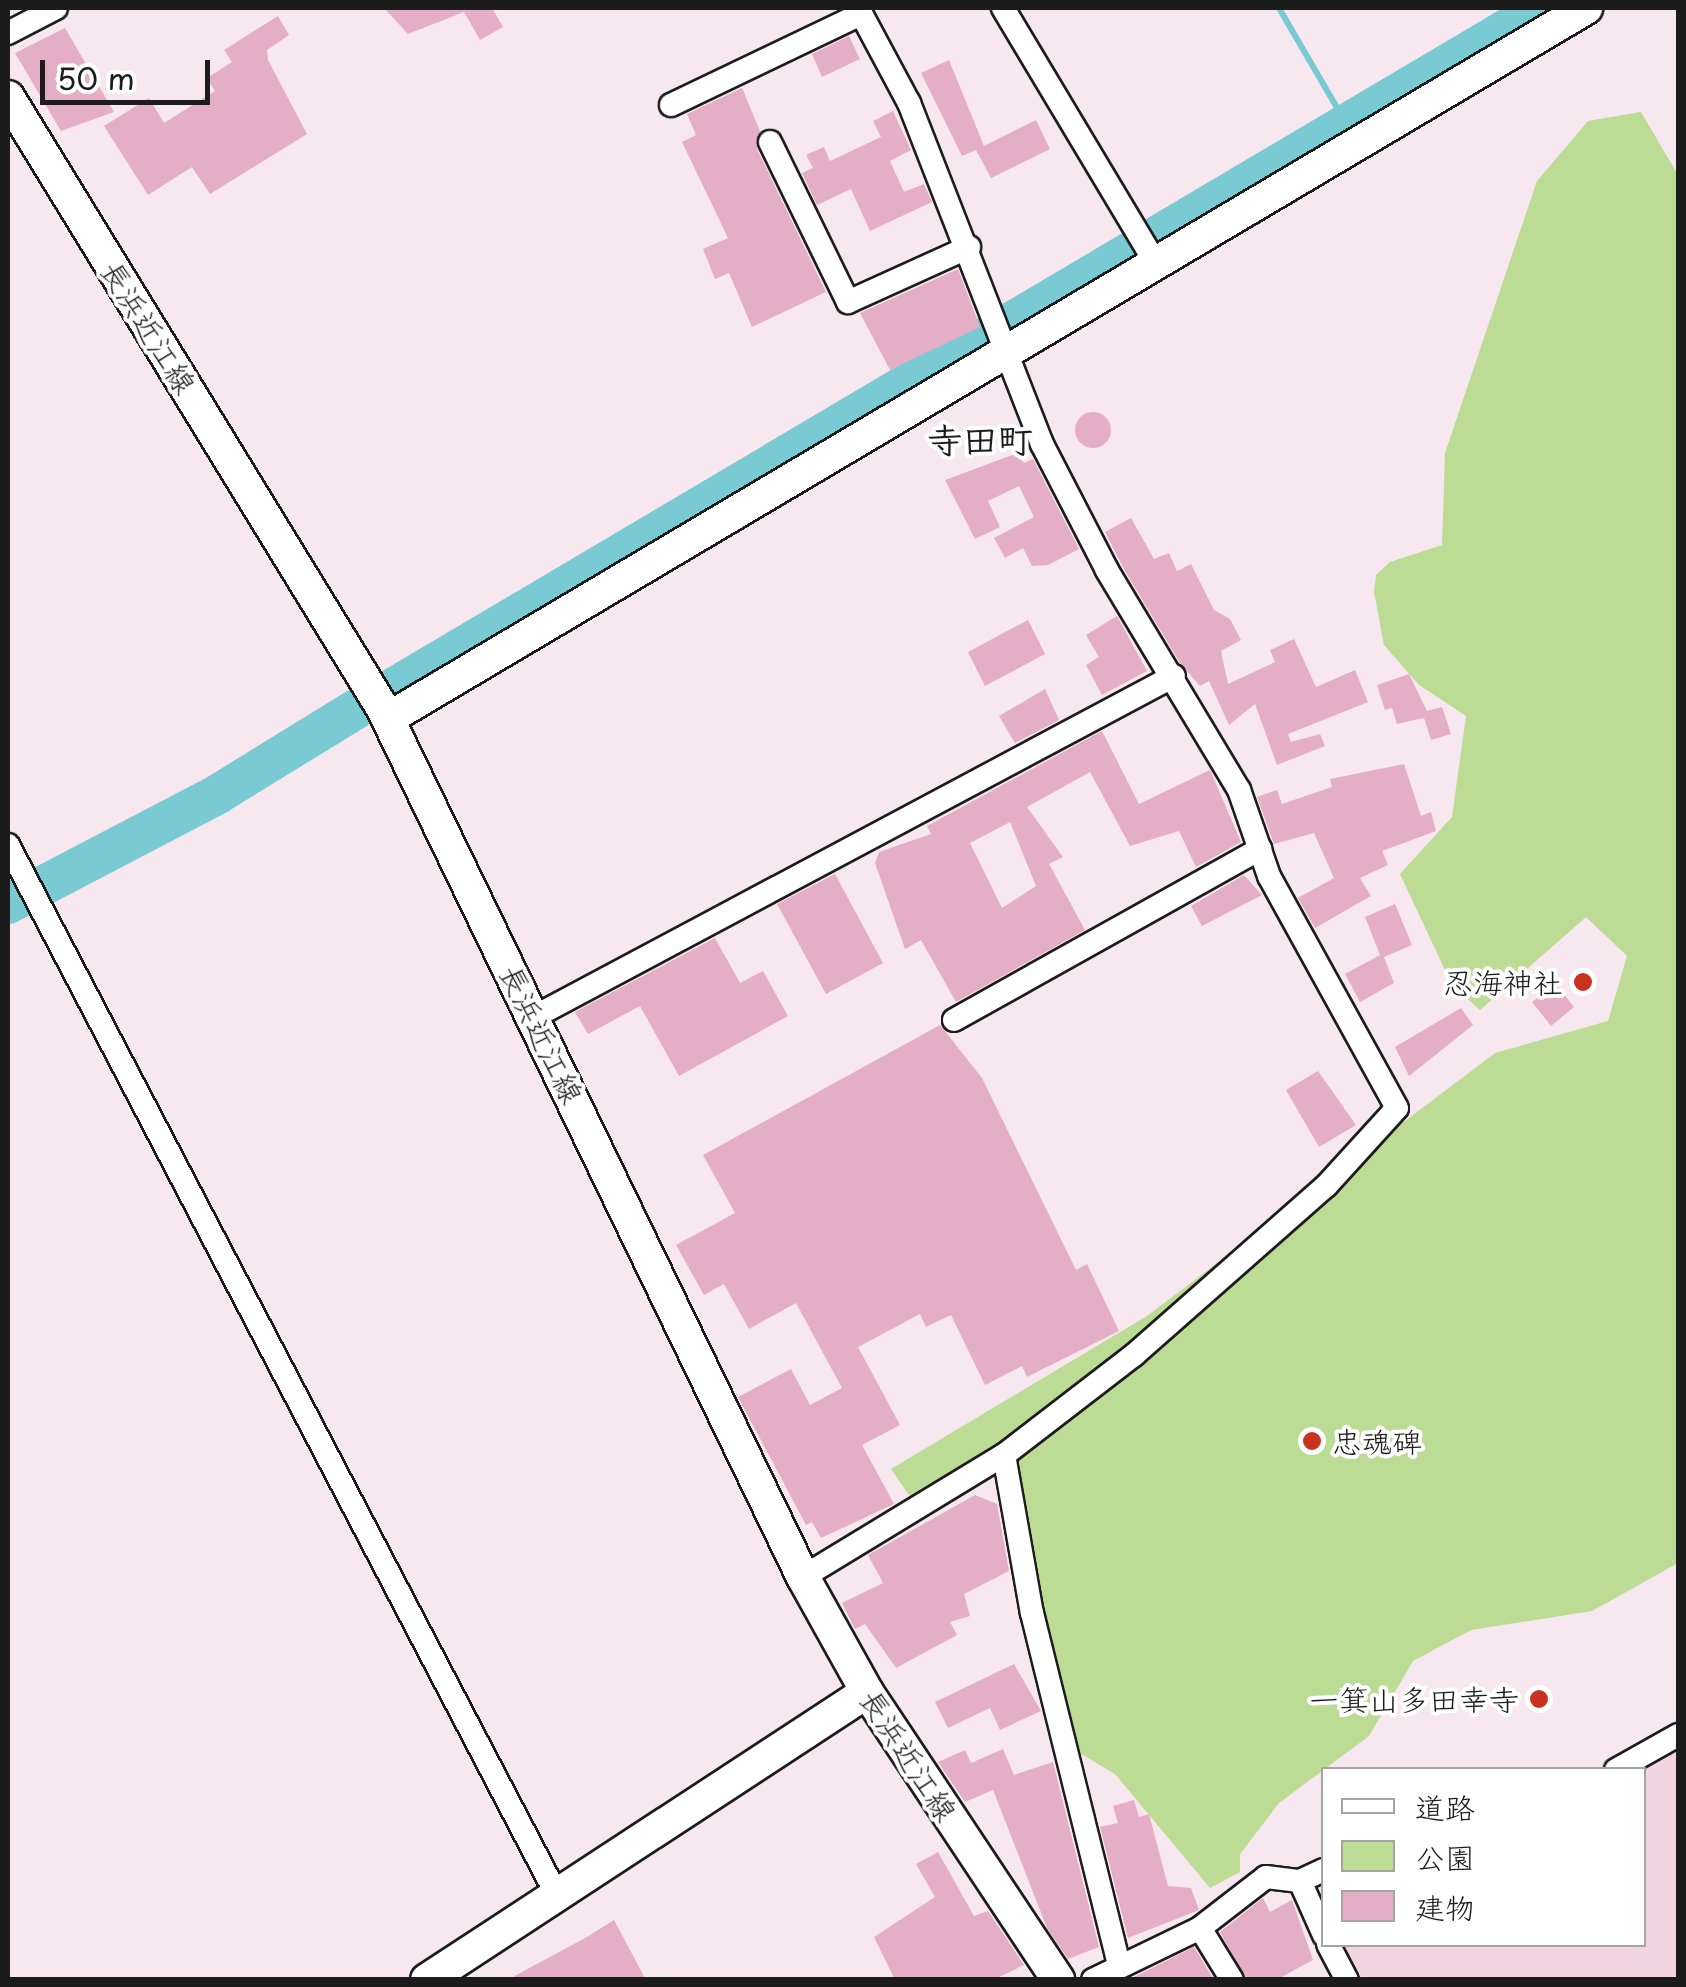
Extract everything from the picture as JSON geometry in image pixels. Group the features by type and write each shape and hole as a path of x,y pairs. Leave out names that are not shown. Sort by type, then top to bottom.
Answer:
{"main road":[{"path":"388,718 1148,251 1586,8"},
{"name":"長浜近江線","path":"8,98 388,718 803,1577 867,1692 1058,1980"},
{"path":"427,1980 559,1899 867,1692"}],"street":[{"path":"8,33 56,8"},
{"path":"1002,8 1148,251"},
{"path":"670,105 859,10 909,103 969,248 1042,444 1239,790 1260,849 1397,1108 1326,1186 1004,1456 803,1577"},
{"path":"770,142 848,302 969,248"},
{"path":"534,1017 1174,676"},
{"path":"8,845 559,1899"},
{"path":"954,1020 1260,849"},
{"path":"1004,1456 1032,1613 1119,1966"},
{"path":"1621,1767 1678,1735"},
{"path":"1093,1980 1200,1928 1266,1877 1300,1881 1321,1871"},
{"path":"1300,1881 1321,1928"},
{"path":"1200,1928 1232,1980"},
{"path":"1330,1947 1347,1980"}],"shaded area":[{"path":"1678,1741 1678,1979 1363,1979 1344,1947 1646,1947 1646,1767 1632,1767"}],"green space":[{"path":"1641,112 1678,175 1678,1563 1592,1611 1471,1630 1413,1661 1369,1736 1327,1767 1321,1767 1321,1772 1279,1803 1240,1854 1240,1872 1210,1888 1115,1774 1078,1752 1053,1673 1008,1440 911,1498 891,1469 1147,1316 1495,1053 1608,1021 1627,956 1586,917 1480,1010 1452,985 1400,874 1452,817 1466,716 1419,685 1384,645 1374,592 1376,575 1390,562 1442,545 1445,453 1537,181 1588,121"}],"building":[{"path":"384,8 492,8 503,27 480,40 464,12 408,34"},
{"path":"278,16 289,35 267,50 268,60 307,134 210,194 192,167 148,195 104,126 149,98 164,123 215,91 207,78 232,62 224,50"},
{"path":"65,28 114,112 61,131 15,53"},
{"path":"849,36 860,59 822,77 812,54"},
{"path":"949,60 984,146 1036,120 1050,149 991,178 976,150 962,156 921,73"},
{"path":"742,88 760,131 757,149 826,292 752,327 729,273 715,279 703,249 728,238 682,142 696,135 687,114"},
{"path":"893,111 911,150 890,161 904,192 924,184 932,202 870,231 851,189 817,205 802,173 813,168 806,155 824,147 830,161 881,137 873,121"},
{"path":"958,269 980,327 890,370 860,313"},
{"path":"1093,412 1106,417 1111,430 1106,443 1093,448 1080,443 1075,430 1080,417"},
{"path":"1015,454 1024,463 1033,459 1079,549 1048,565 1032,566 1023,548 1005,558 994,538 1034,517 1019,486 988,501 1000,527 975,539 945,480"},
{"path":"1131,518 1154,559 1169,553 1177,571 1191,564 1214,610 1230,619 1241,640 1221,651 1228,684 1275,662 1270,650 1294,639 1316,687 1355,670 1368,702 1288,734 1291,742 1320,734 1325,746 1277,765 1255,704 1229,725 1209,681 1200,686 1180,663 1125,571 1105,532"},
{"path":"1117,616 1147,671 1102,695 1086,665 1099,657 1086,635"},
{"path":"1028,620 1045,654 985,686 968,652"},
{"path":"1409,674 1427,711 1442,707 1451,734 1431,740 1424,718 1397,724 1392,708 1385,710 1377,685"},
{"path":"1045,689 1059,720 1015,743 999,716"},
{"path":"1102,731 1139,804 1210,770 1241,842 1196,867 1179,831 1130,846 1090,772 1027,807 1063,857 1049,864 1085,930 956,1002 921,940 905,949 875,863 879,852 931,834 927,826","holes":["1010,822 1036,886 1002,908 970,843"]},
{"path":"1404,764 1421,816 1431,812 1436,831 1382,851 1388,865 1360,878 1371,896 1315,928 1298,898 1334,878 1314,833 1274,844 1257,797 1277,790 1282,804 1332,787 1330,779"},
{"path":"835,874 883,963 826,994 777,904"},
{"path":"1244,875 1262,895 1202,926 1191,906"},
{"path":"1395,904 1412,945 1384,957 1394,983 1360,1002 1345,974 1380,955 1365,917"},
{"path":"715,938 740,983 763,971 788,1016 679,1076 640,1006 588,1034 575,1012"},
{"path":"1556,984 1574,1007 1551,1026 1532,1002"},
{"path":"1461,1008 1473,1025 1409,1076 1395,1047"},
{"path":"940,1025 982,1078 1076,1270 1087,1264 1119,1331 1027,1377 1022,1366 985,1385 951,1315 926,1327 920,1314 858,1347 900,1425 862,1445 894,1504 821,1538 812,1522 806,1525 738,1397 791,1369 810,1405 842,1388 796,1303 749,1329 724,1284 704,1295 676,1245 735,1213 703,1155"},
{"path":"1318,1071 1356,1125 1319,1147 1286,1090"},
{"path":"975,1495 997,1504 1009,1571 964,1594 970,1616 950,1622 957,1635 896,1668 865,1624 855,1629 842,1603 883,1583 868,1555"},
{"path":"1014,1664 1041,1711 1000,1730 990,1708 948,1728 935,1702"},
{"path":"1003,1749 1014,1775 1053,1762 1099,1947 1068,1959 1047,1928 993,1790 965,1802 938,1762 965,1750 971,1763"},
{"path":"1134,1800 1139,1817 1149,1814 1168,1886 1191,1888 1199,1910 1128,1938 1100,1827 1118,1823 1113,1806"},
{"path":"938,1852 974,1916 988,1911 1024,1965 993,1980 895,1980 874,1937 935,1897 916,1864"},
{"path":"1263,1898 1270,1912 1292,1900 1313,1960 1276,1980 1247,1980 1220,1932"},
{"path":"614,1920 646,1980 507,1980 587,1937"},
{"path":"1194,1947 1214,1980 1128,1980"}],"waterway":[{"path":"1279,8 1346,123"},
{"path":"393,688 1542,8"},
{"path":"8,904 218,794 356,709"}],"place":[{"name":"忍海神社","path":"1583,982"},
{"name":"忠魂碑","path":"1312,1441"},
{"name":"一箕山多田幸寺","path":"1539,1699"}],"district":[{"name":"寺田町","path":"980,439"}]}
